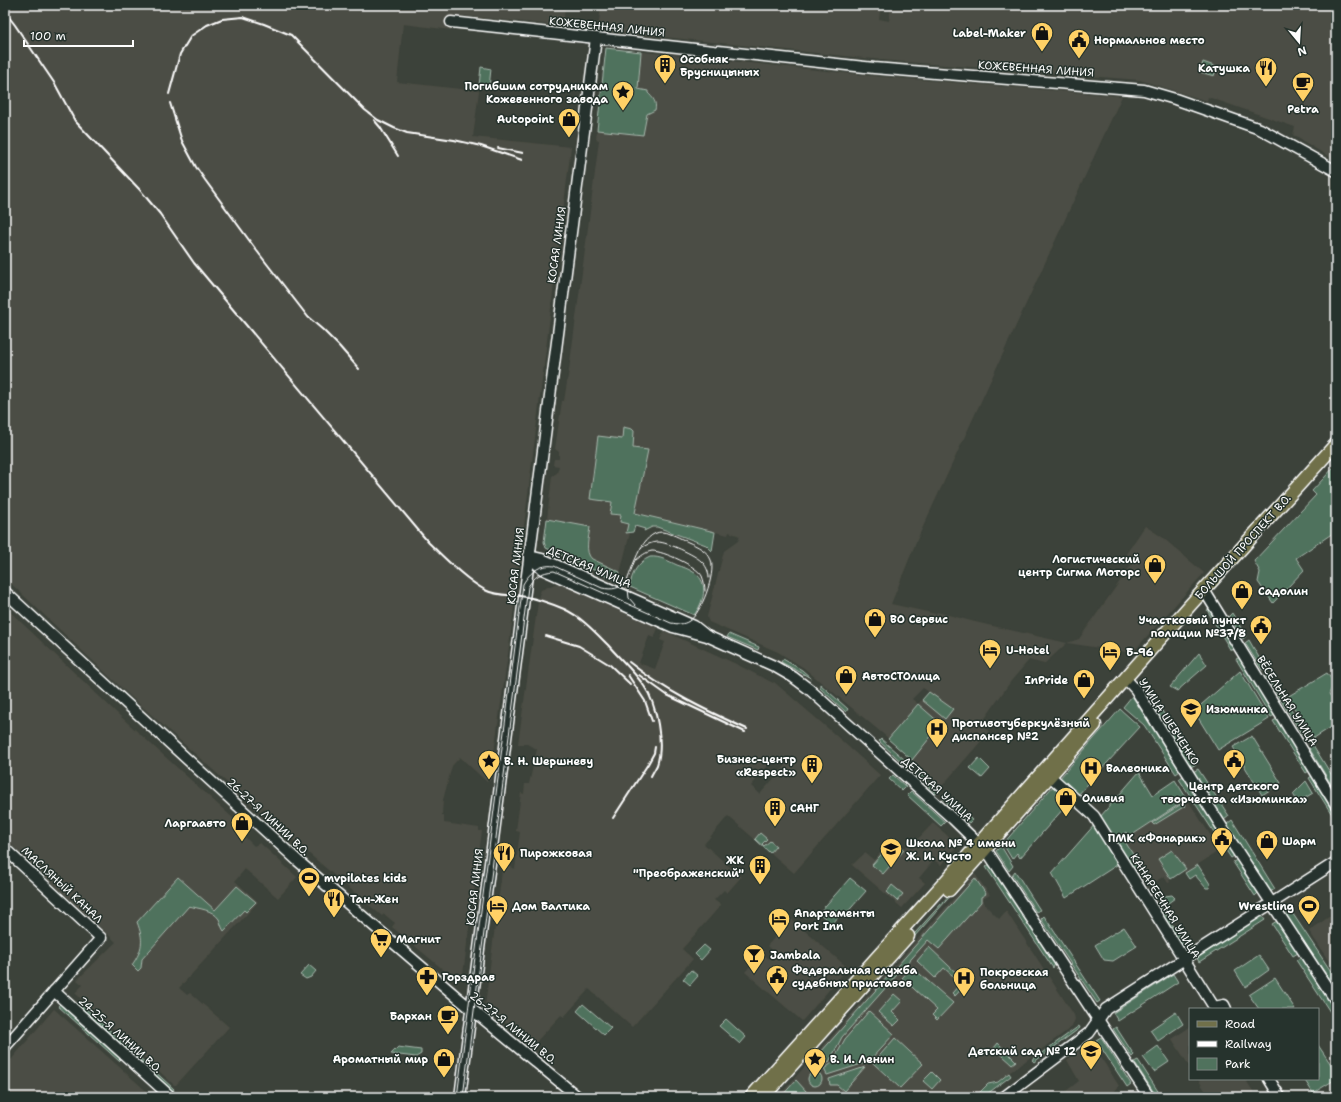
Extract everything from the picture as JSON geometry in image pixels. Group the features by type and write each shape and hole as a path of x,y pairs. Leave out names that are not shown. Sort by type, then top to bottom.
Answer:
{"main road":[{"name":"БОЛЬШОЙ ПРОСПЕКТ В.О.","path":"763,1097 981,846 1207,594 1336,444"},
{"name":"БОЛЬШОЙ ПРОСПЕКТ В.О.","path":"1207,594 1336,456"},
{"name":"БОЛЬШОЙ ПРОСПЕКТ В.О.","path":"751,1097 944,883 1050,776 1129,681"}],"street":[{"name":"КОЖЕВЕННАЯ ЛИНИЯ","path":"451,22 874,68 1144,90 1175,99 1260,129 1336,171"},
{"name":"КОСАЯ ЛИНИЯ","path":"460,1097 596,38"},
{"name":"ДЕТСКАЯ УЛИЦА","path":"529,556 542,569 673,627 693,629 774,666 793,677 809,689 981,846 1009,884 1149,1097"},
{"name":"26-27-Я ЛИНИИ В.О.","path":"5,592 298,861 578,1097"},
{"name":"ВЁСЕЛЬНАЯ УЛИЦА","path":"1207,594 1336,804"},
{"name":"УЛИЦА ШЕВЧЕНКО","path":"1129,681 1336,1001"},
{"name":"КАНАРЕЕЧНАЯ УЛИЦА","path":"1050,776 1094,816 1214,1007 1224,1005 1226,1008"},
{"name":"МАСЛЯНЫЙ КАНАЛ","path":"5,849 101,938 5,1047"},
{"path":"1004,1097 1089,1033 1106,1008 1336,862"},
{"name":"24-25-Я ЛИНИИ В.О.","path":"54,991 172,1097"},
{"path":"1270,1080 1280,1097"}],"shaded area":[{"path":"5,5 567,5 565,7 563,26 454,15 452,30 403,24 397,82 479,91 473,137 571,147 509,647 490,780 487,782 460,757 452,766 443,800 442,815 444,815 444,823 479,828 479,831 482,831 463,974 451,976 392,927 395,923 384,914 382,916 279,828 282,825 264,808 260,812 128,694 5,578"},
{"path":"601,5 881,5 879,19 889,21 891,5 1336,5 1336,161 1293,135 1295,127 1208,97 1207,101 1140,80 893,61 598,30"},
{"path":"606,48 874,76 1122,96 916,542 891,604 936,614 937,612 1067,643 1044,664 1029,660 1011,681 981,724 989,732 941,787 888,738 804,668 778,652 709,622 707,617 724,551 738,541 740,536 729,532 728,535 635,513 618,581 548,550 544,545 552,476 557,473 559,466 553,465 554,459 559,459 559,452 555,449 562,401 564,401 569,370 589,220 599,140 596,139","holes":["923,688 929,692 918,704 912,699"]},
{"path":"1145,526 1162,537 1204,573 1132,653 1067,643 1079,639 1135,560 1126,554"},
{"path":"555,584 561,584 658,628 654,638 649,636 639,663 655,669 665,642 660,640 664,631 736,664 773,683 774,682 880,775 794,873 728,816 704,844 741,877 727,893 724,890 714,900 721,905 682,949 693,959 632,1027 589,989 564,1017 561,1015 536,1042 530,1037 527,1040 485,1006 503,863 515,869 520,832 516,831 521,793 524,794 525,784 529,784 537,749 527,744 518,744 539,595 541,590","holes":["775,757 785,766 760,794 751,786"]},
{"path":"5,607 120,716 234,819 235,823 243,831 241,833 254,846 260,843 297,877 278,898 245,869 235,881 258,902 179,988 187,995 190,993 229,1027 176,1085 174,1085 75,993 83,985 77,980 116,942 5,839"},
{"path":"1187,799 1220,850 1185,873 1183,871 1169,880 1170,882 1168,883 1164,876 1152,884 1123,840"},
{"name":"Школа № 4 имени Ж. И. Кусто","path":"933,823 958,845 941,865 934,860 919,878 925,883 902,908 852,865 865,853 874,860 894,838 905,848 915,837 918,839"},
{"name":"Покровская больница","path":"975,874 990,895 983,899 985,905 999,919 1006,911 1074,1015 1075,1019 1072,1027 998,1081 988,1083 974,1097 778,1097"},
{"path":"1336,912 1336,972 1309,931"},
{"path":"791,919 848,968 802,1021 745,972 762,953 769,959 775,953 767,946"},
{"path":"54,1009 153,1097 5,1097 5,1067"},
{"path":"1189,1028 1189,1065 1172,1039"},
{"name":"Детский сад № 12","path":"1091,1042 1119,1086 1110,1097 1071,1097 1066,1091 1079,1081 1067,1060"},
{"path":"1199,1080 1246,1080 1257,1097 1209,1097"}],"green space":[{"path":"606,48 641,52 638,89 648,91 655,102 655,110 647,114 643,135 597,130"},
{"path":"1203,62 1217,67 1214,76 1200,72"},
{"path":"481,67 491,69 489,87 479,86"},
{"path":"623,427 634,431 633,448 648,450 635,513 715,532 712,551 706,545 657,527 652,527 644,531 645,529 635,526 633,532 626,533 628,524 620,522 621,515 610,514 612,502 590,499 598,436 622,439"},
{"path":"1335,466 1336,531 1296,558 1304,570 1273,603 1258,582 1260,572 1254,561 1316,495 1312,491"},
{"path":"547,519 590,527 588,552 590,556 592,559 620,572 618,581 546,548 544,542"},
{"path":"650,557 657,557 667,560 690,570 700,577 704,588 704,594 694,615 630,587 636,569 642,562"},
{"path":"1210,609 1234,649 1231,651 1207,610"},
{"path":"1232,613 1246,636 1243,639 1229,616"},
{"path":"729,634 759,647 758,650 727,637"},
{"path":"1249,640 1265,668 1262,670 1245,643"},
{"path":"1199,653 1207,665 1177,691 1170,687"},
{"path":"1240,657 1275,715 1271,717 1236,659"},
{"path":"783,659 802,670 811,678 781,662"},
{"path":"1240,671 1269,719 1218,750 1194,711"},
{"path":"1268,673 1309,739 1306,741 1265,675"},
{"path":"1327,673 1334,683 1329,694 1336,704 1336,724 1314,738 1287,697"},
{"path":"820,684 848,709 846,712 820,688"},
{"path":"929,692 953,709 945,719 922,700"},
{"path":"1132,696 1180,771 1176,774 1144,725 1123,707"},
{"path":"1157,703 1196,764 1191,767 1152,706"},
{"path":"918,704 941,724 912,760 888,739"},
{"path":"1120,709 1140,727 1077,796 1059,779"},
{"path":"1277,719 1309,771 1306,773 1273,721"},
{"path":"1252,736 1281,783 1262,795 1233,747"},
{"path":"881,739 912,766 909,769 879,741"},
{"path":"1313,745 1336,782 1336,792 1309,748"},
{"path":"979,758 990,769 982,778 970,768"},
{"path":"1198,769 1229,816 1224,820 1193,772"},
{"path":"917,771 939,791 936,794 915,774"},
{"path":"1139,772 1153,795 1175,780 1187,799 1129,837 1126,832 1121,835 1142,869 1132,868 1100,817"},
{"path":"893,775 906,787 902,791 889,779"},
{"path":"1183,776 1234,856 1231,858 1179,779"},
{"path":"1312,776 1336,815 1336,821 1309,778"},
{"path":"1306,781 1313,793 1298,802 1293,794"},
{"path":"1054,785 1071,800 1020,858 1017,853 1012,859 1003,844"},
{"path":"911,791 945,822 941,826 907,795"},
{"path":"945,796 972,820 969,823 943,799"},
{"path":"1183,803 1185,806 1154,825 1152,823"},
{"path":"1232,820 1275,889 1270,892 1227,824"},
{"path":"1096,823 1120,863 1066,898 1052,873"},
{"path":"760,833 767,839 762,844 764,846 770,841 776,846 770,853 755,839"},
{"path":"894,840 904,850 883,874 872,865"},
{"path":"1001,846 1013,866 1009,871 996,851"},
{"path":"1172,850 1186,869 1171,879 1158,859"},
{"path":"1237,860 1258,893 1255,896 1233,862"},
{"path":"990,864 1054,960 1055,964 1053,968 986,867"},
{"path":"1198,865 1210,884 1209,888 1206,888 1195,875 1189,879 1185,873"},
{"path":"1015,871 1040,910 1036,912 1012,875"},
{"path":"178,877 215,910 237,886 256,902 246,912 244,910 224,931 219,919 213,913 189,906 142,959 141,968 138,971 132,965 141,944 141,934 137,922"},
{"path":"850,878 866,891 845,915 842,913 832,924 819,913"},
{"path":"975,878 986,894 981,897 981,902 939,949 928,940 842,1037 829,1062 823,1068 813,1061"},
{"path":"892,885 903,894 897,901 887,892"},
{"path":"952,892 953,893 772,1097 767,1097"},
{"path":"1159,895 1172,895 1175,898 1164,906 1158,897"},
{"path":"1161,907 1185,945 1180,948 1156,910"},
{"path":"1291,911 1336,979 1332,983 1286,915"},
{"path":"1044,916 1100,1001 1097,1003 1041,919"},
{"path":"1262,916 1265,920 1199,962 1197,958"},
{"path":"1277,921 1298,953 1293,956 1272,924"},
{"path":"1124,927 1137,946 1113,961 1104,960 1095,945"},
{"path":"704,945 710,950 701,960 695,954"},
{"path":"929,947 967,983 955,996 952,993 961,983 944,968 935,978 917,961"},
{"path":"1259,955 1269,970 1245,987 1235,971"},
{"path":"1301,958 1336,1012 1336,1021 1296,960"},
{"path":"309,965 316,971 311,977 306,979 300,975"},
{"path":"912,967 953,1003 937,1020 932,1015 937,1010 902,978"},
{"path":"691,970 698,976 690,985 683,979"},
{"path":"1173,974 1178,982 1118,1021 1113,1013"},
{"path":"1275,978 1294,1008 1258,1008 1249,995"},
{"path":"894,994 902,1001 892,1012 900,1020 894,1026 878,1012"},
{"path":"80,1003 174,1089 172,1092 78,1005"},
{"path":"60,1004 121,1059 119,1061 58,1006"},
{"path":"583,1004 611,1028 604,1035 577,1011"},
{"path":"869,1011 894,1034 868,1062 827,1075 824,1069 832,1063 845,1039"},
{"path":"1176,1012 1183,1024 1158,1041 1150,1030"},
{"path":"726,1019 746,1037 740,1044 719,1026"},
{"path":"1079,1026 1080,1028 1034,1062 1032,1060"},
{"path":"1116,1027 1134,1055 1132,1057 1113,1029"},
{"path":"1101,1037 1131,1084 1127,1087 1096,1040"},
{"path":"895,1038 923,1064 900,1088 873,1063"},
{"path":"998,1043 1016,1061 1012,1064 994,1048"},
{"path":"1158,1046 1169,1062 1154,1072 1143,1057"},
{"path":"1319,1046 1336,1072 1336,1079 1313,1093 1305,1080 1319,1080"},
{"path":"398,1047 421,1050 421,1054 416,1057 391,1054"},
{"path":"1138,1060 1161,1096 1157,1097 1134,1062"},
{"path":"865,1067 844,1091 837,1085 830,1085 829,1079"},
{"path":"815,1072 820,1074 822,1079 820,1084 815,1086 810,1084 808,1079 810,1074"},
{"path":"932,1072 940,1080 932,1089 923,1081"},
{"path":"1009,1073 1011,1076 983,1097 975,1097 988,1084 998,1082"},
{"path":"796,1080 806,1091 805,1097 781,1097"}],"tram line":[{"path":"457,1097 523,584 536,570 544,566 554,566 602,588 612,589 619,587 627,581 639,551 649,538 655,533 662,532 672,535 695,545 704,551 711,560 712,566 709,584 703,602 694,617 685,623 671,623 554,571 539,575 528,587 463,1097"},
{"path":"641,548 658,542 681,549 698,558 703,563 707,569 709,578"},
{"path":"636,560 652,551 679,560 699,572 705,585 705,591"},
{"path":"627,581 629,598 636,606"}],"railway":[{"path":"5,12 55,84 75,121 140,190 160,214 194,263 429,543 463,574 485,590 495,594 521,596 541,600 570,612 598,635 636,675 649,694 656,713 658,724 660,746 659,756 657,765 651,776"},
{"path":"169,94 180,54 191,36 207,25 222,19 243,17 291,35 365,110 378,120 407,133 454,140 481,146 522,160"},
{"path":"170,103 182,141 205,180 308,317 339,346 359,369"},
{"path":"374,120 398,156"},
{"path":"498,148 523,153"},
{"path":"546,636 579,646 610,665 630,684"},
{"path":"629,662 671,691 747,729"},
{"path":"628,675 645,701 652,721"},
{"path":"639,675 667,695 745,732"},
{"path":"613,818 648,764 654,753 655,747"}],"place":[{"name":"Label-Maker","path":"1042,52"},
{"name":"Нормальное место","path":"1079,60"},
{"name":"Особняк Брусницыных","path":"665,84"},
{"name":"Катушка","path":"1266,88"},
{"name":"Petra","path":"1303,102"},
{"name":"Погибшим сотрудникам Кожевенного завода","path":"623,112"},
{"name":"Autopoint","path":"569,138"},
{"name":"Логистический центр Сигма Моторс","path":"1155,584"},
{"name":"Садолин","path":"1242,610"},
{"name":"ВО Сервис","path":"875,638"},
{"name":"Участковый пункт полиции №37/8","path":"1261,646"},
{"name":"U-Hotel","path":"990,670"},
{"name":"Б-96","path":"1110,672"},
{"name":"АвтоСТОлица","path":"846,696"},
{"name":"InPride","path":"1084,700"},
{"name":"Изюминка","path":"1191,728"},
{"name":"Противотуберкулёзный диспансер №2","path":"937,748"},
{"name":"В. Н. Шершневу","path":"489,780"},
{"name":"Центр детского творчества «Изюминка»","path":"1234,780"},
{"name":"Бизнес-центр «Respect»","path":"812,784"},
{"name":"Валеоника","path":"1091,788"},
{"name":"Оливия","path":"1066,818"},
{"name":"САНГ","path":"775,828"},
{"name":"Ларгаавто","path":"242,842"},
{"name":"ПМК «Фонарик»","path":"1222,858"},
{"name":"Шарм","path":"1267,860"},
{"name":"Школа № 4 имени Ж. И. Кусто","path":"891,868"},
{"name":"Пирожковая","path":"504,872"},
{"name":"ЖК \"Преображенский\"","path":"760,886"},
{"name":"mvpilates kids","path":"309,898"},
{"name":"Тан-Жен","path":"334,918"},
{"name":"Дом Балтика","path":"497,926"},
{"name":"Wrestling","path":"1309,926"},
{"name":"Апартаменты Port Inn","path":"779,938"},
{"name":"Магнит","path":"381,958"},
{"name":"Jambala","path":"754,974"},
{"name":"Горздрав","path":"427,996"},
{"name":"Федеральная служба судебных приставов","path":"777,996"},
{"name":"Покровская больница","path":"964,998"},
{"name":"Бархан","path":"448,1036"},
{"name":"Детский сад № 12","path":"1091,1070"},
{"name":"Ароматный мир","path":"444,1078"},
{"name":"В. И. Ленин","path":"815,1078"}]}
